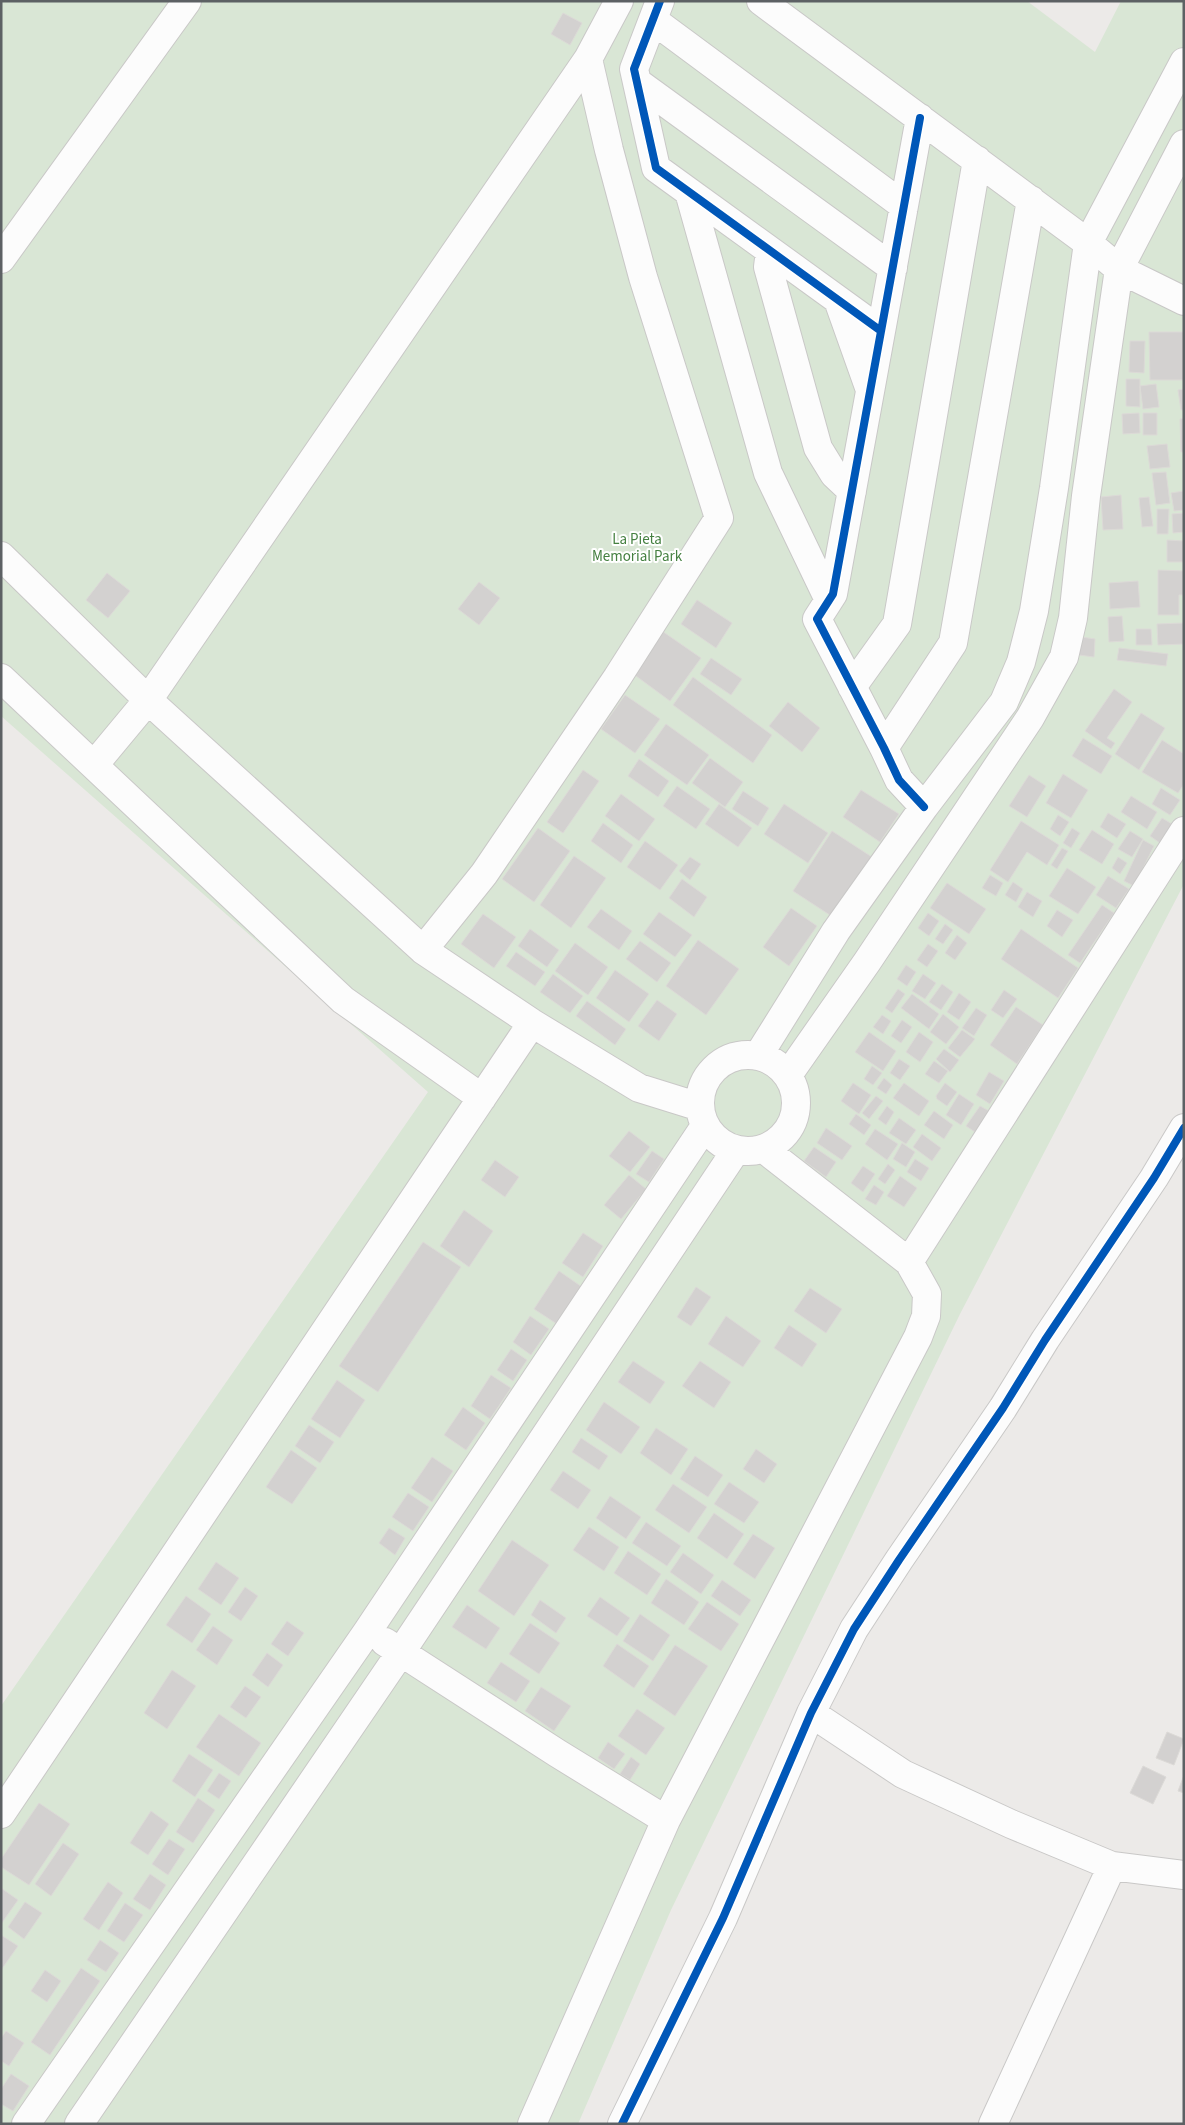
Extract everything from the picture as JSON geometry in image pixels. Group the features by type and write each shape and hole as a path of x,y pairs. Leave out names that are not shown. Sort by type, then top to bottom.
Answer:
{"street":[{"path":"1,260 187,1"},
{"path":"94,765 148,700 588,59 618,1"},
{"path":"761,1 1088,242 1119,269 1184,301"},
{"path":"881,331 656,168 634,69 656,11 904,206"},
{"path":"423,950 484,874 506,843 617,678 719,518 643,277 588,59"},
{"path":"758,1056 836,931 924,807 1004,702 1022,662 1034,611 1054,488 1088,242 1184,62"},
{"path":"636,82 893,268"},
{"path":"920,118 833,594 818,619 884,748 898,780 924,807"},
{"path":"788,1075 867,962 1030,718 1064,657 1073,618 1086,496 1119,269 1184,144"},
{"path":"852,687 897,624 977,160"},
{"path":"689,192 768,473 829,600"},
{"path":"884,748 953,644 1031,200"},
{"path":"770,251 768,267 818,448 834,474 852,491"},
{"path":"838,300 870,392"},
{"path":"1,556 148,700 423,950 532,1024 638,1088 703,1116"},
{"path":"1026,647 1064,657"},
{"path":"1,678 343,1000 482,1098"},
{"path":"909,1262 1184,831"},
{"path":"1,1814 532,1024"},
{"path":"744,1055 758,1056 774,1063 788,1075 794,1088 796,1103 794,1118 788,1132 777,1142 755,1152 736,1150 723,1145 713,1137 703,1116 701,1092 707,1078 716,1066 729,1059 744,1055"},
{"path":"26,2124 367,1632 703,1116"},
{"path":"622,2124 724,1918 811,1713 859,1621 1003,1408 1045,1340 1154,1178 1184,1128"},
{"path":"532,2124 666,1820 918,1337 926,1316 927,1294 909,1262 764,1149"},
{"path":"79,2124 401,1652 736,1150"},
{"path":"425,1545 458,1567"},
{"path":"367,1632 401,1652 557,1754 666,1820"},
{"path":"811,1713 903,1774 1011,1824 1112,1866 1184,1876"},
{"path":"993,2124 1112,1866"},
{"path":"182,1899 218,1920"}],"green space":[{"name":"La Pieta Memorial Park","path":"1,1 1027,1 1095,52 1121,1 1184,1 1184,884 960,1314 671,1910 578,2124 1,2124 1,1706 428,1092 1,716"}],"building":[{"path":"563,13 582,23 570,45 551,34"},
{"path":"1149,332 1184,332 1184,380 1150,380"},
{"path":"1130,341 1145,341 1144,373 1129,372"},
{"path":"1126,379 1140,379 1140,407 1126,406"},
{"path":"1156,384 1159,407 1143,409 1140,386"},
{"path":"1184,389 1184,410 1181,410 1178,390"},
{"path":"1139,413 1140,433 1123,434 1122,414"},
{"path":"1143,413 1157,413 1157,435 1143,435"},
{"path":"1184,418 1184,452 1181,452 1180,419"},
{"path":"1167,444 1170,467 1150,469 1147,446"},
{"path":"1166,472 1170,503 1156,505 1152,473"},
{"path":"1184,491 1184,510 1174,511 1171,493"},
{"path":"1121,495 1123,529 1103,530 1101,497"},
{"path":"1149,497 1153,526 1142,527 1139,498"},
{"path":"1157,509 1169,509 1168,534 1157,534"},
{"path":"1184,513 1184,532 1173,533 1172,514"},
{"path":"1167,540 1184,541 1184,562 1167,562"},
{"path":"1158,570 1184,571 1184,595 1179,595 1179,615 1158,615"},
{"path":"107,573 130,591 108,618 86,600"},
{"path":"1138,581 1140,607 1110,609 1109,583"},
{"path":"479,582 500,598 479,625 458,609"},
{"path":"697,600 732,623 716,648 681,624"},
{"path":"1122,616 1124,641 1109,642 1108,617"},
{"path":"1184,623 1184,644 1158,645 1157,624"},
{"path":"1136,629 1151,629 1152,645 1136,645"},
{"path":"662,631 701,658 670,701 632,673"},
{"path":"1081,637 1095,639 1094,657 1079,655"},
{"path":"1119,648 1168,654 1166,666 1117,660"},
{"path":"711,658 742,679 731,695 700,674"},
{"path":"693,677 772,735 753,763 673,705"},
{"path":"1114,689 1132,702 1107,738 1115,743 1111,749 1085,731"},
{"path":"625,695 660,719 635,753 601,729"},
{"path":"788,702 820,728 802,752 769,726"},
{"path":"1141,713 1165,728 1139,770 1115,754"},
{"path":"666,724 709,755 687,785 644,755"},
{"path":"1083,738 1112,756 1101,774 1072,756"},
{"path":"1162,740 1184,754 1184,784 1178,793 1142,772"},
{"path":"710,758 743,782 725,807 692,783"},
{"path":"639,759 669,781 658,797 628,776"},
{"path":"583,770 599,781 563,833 547,822"},
{"path":"1063,774 1088,790 1071,818 1046,803"},
{"path":"1029,775 1046,786 1027,817 1009,806"},
{"path":"677,786 710,809 696,829 663,806"},
{"path":"1161,788 1180,800 1170,815 1152,804"},
{"path":"861,790 899,814 880,842 843,817"},
{"path":"743,791 769,808 758,826 732,809"},
{"path":"621,794 655,819 639,841 605,816"},
{"path":"1131,796 1157,812 1147,829 1121,812"},
{"path":"719,804 752,828 738,847 705,824"},
{"path":"784,804 828,833 808,863 764,834"},
{"path":"1108,813 1126,824 1117,838 1100,827"},
{"path":"1058,815 1069,822 1060,836 1050,829"},
{"path":"1162,818 1172,824 1160,843 1150,836"},
{"path":"1021,821 1059,845 1047,865 1027,852 1008,882 990,870"},
{"path":"603,823 633,845 621,863 591,841"},
{"path":"538,828 570,851 534,902 502,879"},
{"path":"1072,828 1080,833 1071,848 1063,843"},
{"path":"1092,830 1114,844 1102,864 1079,850"},
{"path":"832,831 878,861 839,921 793,891"},
{"path":"1130,831 1143,839 1132,857 1118,849"},
{"path":"1143,840 1154,846 1134,886 1124,881"},
{"path":"645,841 678,865 660,890 627,867"},
{"path":"1062,848 1068,851 1057,869 1051,865"},
{"path":"574,856 606,878 571,928 540,905"},
{"path":"690,857 701,864 690,880 679,871"},
{"path":"1118,857 1127,863 1120,874 1112,868"},
{"path":"1067,868 1096,887 1078,914 1049,896"},
{"path":"990,875 1003,883 996,896 982,888"},
{"path":"1108,876 1129,889 1116,908 1096,895"},
{"path":"682,879 707,897 694,917 669,898"},
{"path":"1013,882 1023,889 1016,902 1005,895"},
{"path":"947,883 986,909 969,934 930,908"},
{"path":"1027,892 1042,901 1033,917 1018,907"},
{"path":"1102,905 1114,913 1080,963 1068,955"},
{"path":"791,908 817,926 789,966 763,947"},
{"path":"601,909 632,931 619,950 587,927"},
{"path":"1057,910 1073,920 1062,937 1047,926"},
{"path":"659,912 692,935 675,957 643,934"},
{"path":"928,913 939,921 929,936 918,928"},
{"path":"483,914 516,937 494,968 461,944"},
{"path":"945,924 953,930 943,944 935,939"},
{"path":"530,929 559,950 547,967 518,946"},
{"path":"1021,929 1078,968 1058,998 1001,959"},
{"path":"957,935 967,943 955,960 945,953"},
{"path":"698,940 739,969 706,1015 666,986"},
{"path":"640,941 671,963 657,982 626,959"},
{"path":"575,943 608,967 588,995 555,971"},
{"path":"928,944 938,951 927,967 917,960"},
{"path":"516,952 545,972 535,986 506,966"},
{"path":"906,965 916,972 907,986 897,979"},
{"path":"615,970 649,994 629,1022 596,998"},
{"path":"553,974 583,996 570,1013 540,992"},
{"path":"923,974 936,983 925,999 912,991"},
{"path":"942,984 953,992 941,1010 929,1002"},
{"path":"898,989 905,994 892,1013 885,1008"},
{"path":"1004,990 1017,999 1003,1018 991,1010"},
{"path":"959,993 971,1002 959,1020 947,1012"},
{"path":"912,994 939,1014 929,1029 901,1008"},
{"path":"657,1000 677,1014 659,1041 638,1026"},
{"path":"587,1001 626,1029 615,1045 576,1016"},
{"path":"1016,1007 1043,1025 1017,1064 990,1045"},
{"path":"976,1008 987,1015 974,1036 962,1028"},
{"path":"943,1014 959,1027 946,1044 930,1032"},
{"path":"882,1015 891,1021 883,1034 873,1027"},
{"path":"902,1020 912,1027 901,1043 891,1036"},
{"path":"962,1030 975,1039 960,1057 948,1048"},
{"path":"869,1032 896,1051 883,1071 855,1052"},
{"path":"919,1032 933,1042 920,1062 906,1052"},
{"path":"944,1049 959,1060 950,1072 936,1059"},
{"path":"899,1059 910,1066 900,1080 890,1073"},
{"path":"934,1061 948,1071 939,1083 925,1074"},
{"path":"872,1066 882,1073 873,1085 864,1079"},
{"path":"989,1072 1004,1081 990,1104 976,1095"},
{"path":"884,1078 892,1085 886,1094 877,1088"},
{"path":"853,1083 871,1095 859,1114 841,1101"},
{"path":"904,1083 929,1101 919,1116 893,1098"},
{"path":"945,1083 957,1092 947,1106 937,1099 936,1096"},
{"path":"959,1094 974,1104 961,1125 946,1115"},
{"path":"876,1096 883,1101 869,1119 862,1113"},
{"path":"887,1106 894,1112 886,1125 878,1119"},
{"path":"980,1106 989,1111 975,1132 966,1126"},
{"path":"934,1111 953,1125 944,1139 924,1125"},
{"path":"856,1114 871,1125 864,1135 849,1124"},
{"path":"899,1118 916,1130 906,1144 889,1133"},
{"path":"826,1128 852,1146 842,1160 817,1143"},
{"path":"875,1129 898,1144 887,1160 865,1144"},
{"path":"629,1131 650,1147 630,1172 609,1156"},
{"path":"922,1134 941,1148 932,1161 913,1147"},
{"path":"902,1143 915,1152 906,1167 893,1159"},
{"path":"814,1147 836,1162 826,1177 804,1161"},
{"path":"652,1151 664,1159 649,1182 636,1174"},
{"path":"915,1159 929,1168 921,1181 907,1172"},
{"path":"495,1160 519,1177 505,1197 481,1180"},
{"path":"888,1164 895,1170 885,1184 878,1179"},
{"path":"863,1166 875,1174 863,1192 851,1183"},
{"path":"629,1175 646,1189 621,1219 604,1205"},
{"path":"900,1176 917,1188 904,1207 887,1196"},
{"path":"874,1185 884,1192 876,1205 865,1199"},
{"path":"464,1210 493,1231 469,1267 440,1246"},
{"path":"583,1233 603,1246 583,1277 562,1263"},
{"path":"423,1242 461,1267 378,1392 339,1366"},
{"path":"559,1271 582,1287 557,1324 534,1309"},
{"path":"696,1287 711,1297 691,1326 677,1317"},
{"path":"810,1288 842,1309 826,1333 794,1311"},
{"path":"530,1316 549,1329 531,1355 513,1342"},
{"path":"726,1316 761,1341 743,1367 708,1344"},
{"path":"789,1325 817,1344 802,1367 774,1348"},
{"path":"511,1349 527,1360 513,1381 497,1370"},
{"path":"633,1361 665,1382 650,1404 618,1382"},
{"path":"700,1361 731,1382 714,1408 682,1386"},
{"path":"491,1375 511,1388 490,1419 471,1406"},
{"path":"337,1380 365,1400 340,1438 311,1419"},
{"path":"604,1402 640,1427 621,1454 586,1430"},
{"path":"463,1407 485,1423 466,1450 444,1435"},
{"path":"309,1425 334,1442 320,1463 295,1446"},
{"path":"656,1428 688,1449 671,1475 640,1453"},
{"path":"581,1438 608,1456 599,1470 572,1452"},
{"path":"756,1449 777,1464 764,1483 743,1469"},
{"path":"291,1450 317,1468 292,1504 266,1487"},
{"path":"695,1456 723,1475 708,1497 680,1479"},
{"path":"432,1457 453,1471 432,1502 411,1488"},
{"path":"563,1471 591,1490 578,1509 550,1490"},
{"path":"729,1482 759,1502 744,1523 714,1504"},
{"path":"673,1484 707,1507 689,1533 655,1510"},
{"path":"408,1493 429,1507 413,1531 392,1517"},
{"path":"610,1496 641,1517 626,1539 596,1518"},
{"path":"714,1513 744,1534 727,1559 697,1538"},
{"path":"646,1522 681,1546 667,1566 632,1543"},
{"path":"589,1527 619,1547 604,1571 573,1550"},
{"path":"389,1528 405,1538 395,1555 379,1543"},
{"path":"753,1534 775,1548 755,1579 733,1564"},
{"path":"512,1540 549,1565 514,1616 478,1591"},
{"path":"628,1551 661,1574 647,1595 614,1573"},
{"path":"683,1553 714,1575 701,1594 670,1572"},
{"path":"216,1562 239,1578 221,1605 198,1589"},
{"path":"666,1579 699,1602 684,1625 651,1603"},
{"path":"722,1580 751,1600 740,1616 711,1596"},
{"path":"245,1587 258,1596 241,1621 228,1612"},
{"path":"186,1596 211,1614 192,1643 166,1625"},
{"path":"600,1597 630,1618 617,1636 587,1616"},
{"path":"540,1600 566,1618 556,1633 531,1615"},
{"path":"707,1602 739,1624 721,1651 688,1629"},
{"path":"467,1605 500,1628 486,1649 452,1627"},
{"path":"640,1614 670,1635 653,1661 623,1641"},
{"path":"287,1621 304,1633 288,1656 271,1644"},
{"path":"530,1623 560,1643 539,1674 509,1654"},
{"path":"213,1626 233,1640 217,1665 196,1650"},
{"path":"617,1644 649,1666 634,1688 603,1666"},
{"path":"675,1645 708,1666 675,1716 643,1694"},
{"path":"267,1653 283,1665 268,1687 252,1675"},
{"path":"501,1662 530,1681 516,1702 487,1683"},
{"path":"172,1670 196,1686 167,1729 144,1713"},
{"path":"245,1686 261,1697 246,1718 230,1707"},
{"path":"541,1687 571,1706 554,1731 525,1711"},
{"path":"637,1709 665,1728 646,1755 618,1736"},
{"path":"219,1714 261,1743 239,1776 196,1747"},
{"path":"1167,1732 1184,1739 1174,1765 1156,1758"},
{"path":"608,1742 625,1754 614,1769 598,1758"},
{"path":"189,1754 213,1770 195,1797 172,1781"},
{"path":"631,1757 640,1764 630,1780 620,1774"},
{"path":"1143,1766 1166,1777 1153,1804 1130,1793"},
{"path":"219,1773 231,1781 219,1799 207,1791"},
{"path":"1184,1775 1184,1793 1178,1791"},
{"path":"198,1798 215,1810 193,1843 176,1832"},
{"path":"39,1803 70,1824 29,1885 1,1867 1,1859"},
{"path":"151,1811 169,1824 148,1855 130,1843"},
{"path":"169,1839 185,1849 168,1875 152,1864"},
{"path":"63,1843 79,1854 51,1896 35,1884"},
{"path":"150,1874 166,1885 150,1910 133,1899"},
{"path":"108,1882 123,1893 99,1930 83,1919"},
{"path":"1,1888 18,1900 1,1924"},
{"path":"25,1902 42,1913 24,1939 8,1927"},
{"path":"125,1903 143,1915 124,1942 107,1931"},
{"path":"1,1935 18,1946 1,1970"},
{"path":"100,1940 119,1953 106,1972 87,1960"},
{"path":"81,1968 100,1981 50,2055 31,2042"},
{"path":"45,1970 61,1981 47,2002 31,1991"},
{"path":"6,2031 24,2043 9,2066 1,2061 1,2038"},
{"path":"11,2074 29,2086 13,2111 1,2104 1,2089"}],"cycle path":[{"path":"660,1 634,69 656,168 881,331"},
{"path":"920,118 833,594 817,619 899,780 924,807"},
{"path":"622,2124 723,1918 811,1713 854,1629 1003,1408 1045,1340 1154,1178 1184,1128"}]}
